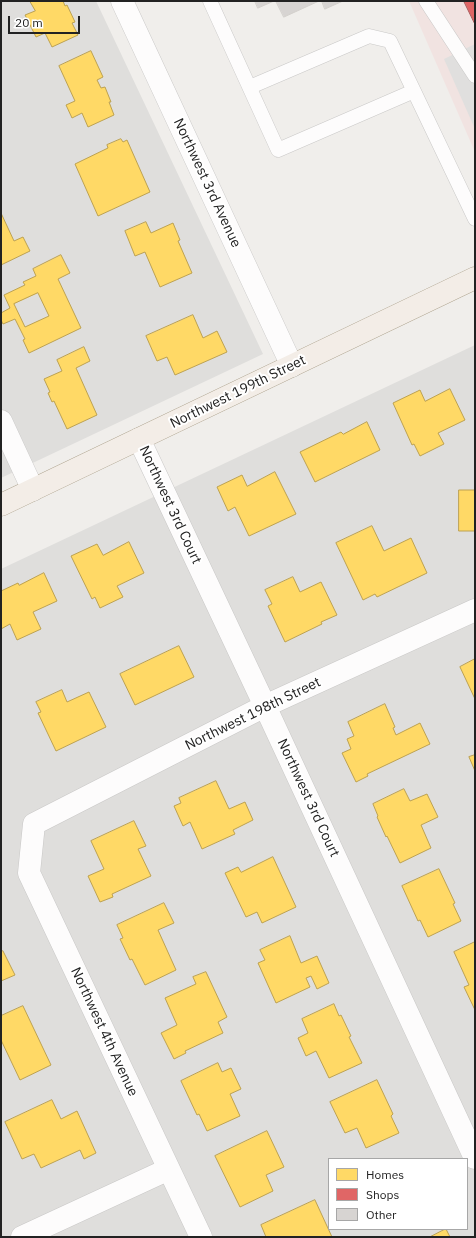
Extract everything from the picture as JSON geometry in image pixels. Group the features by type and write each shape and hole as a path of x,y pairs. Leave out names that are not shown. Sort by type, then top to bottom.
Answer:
{"main road":[{"name":"Northwest 199th Street","path":"1,505 475,278"}],"street":[{"name":"Northwest 3rd Avenue","path":"122,1 292,366"},
{"path":"1,421 33,490"},
{"name":"Northwest 3rd Court","path":"139,439 475,1158"},
{"name":"Northwest 198th Street","path":"34,824 265,706 475,610"},
{"name":"Northwest 4th Avenue","path":"34,824 29,873 201,1237"},
{"path":"22,1237 169,1169"}],"lane":[{"path":"210,1 278,150 414,91"},
{"path":"426,1 475,76"},
{"path":"250,87 369,36 390,41 475,218"}],"shaded area":[{"path":"1,1 96,1 263,354 1,478"},
{"path":"409,1 475,1 475,152"},
{"path":"475,44 475,129 444,59"},
{"path":"475,345 475,1237 1,1237 1,569"}],"building: Homes":[{"path":"30,1 63,1 65,6 67,5 75,22 72,23 78,35 52,47 45,33 36,37 25,15 35,11"},
{"path":"91,51 103,77 97,80 101,88 105,87 114,115 88,127 82,113 72,118 66,105 75,101 59,66"},
{"path":"121,139 123,142 127,140 150,192 98,216 75,164 108,148 107,145"},
{"path":"1,213 14,241 23,237 30,251 1,265"},
{"path":"146,222 151,233 173,223 180,240 178,241 192,273 160,287 145,252 135,256 125,231"},
{"path":"61,255 70,273 58,279 81,328 29,353 23,340 25,339 15,319 3,324 1,320 1,313 10,308 4,295 25,285 23,282 36,276 33,269","holes":["38,293 49,316 25,327 14,304"]},
{"path":"193,315 203,338 217,331 227,352 175,375 167,357 157,361 146,336"},
{"path":"84,347 90,361 76,368 97,415 67,429 54,401 52,402 48,393 50,392 44,379 62,371 57,360"},
{"path":"450,389 465,420 438,433 444,444 420,456 414,444 412,445 393,403 420,390 425,401"},
{"path":"367,422 380,450 315,482 300,452 341,432 343,434"},
{"path":"275,472 296,514 249,536 235,507 228,511 217,487 242,475 247,486"},
{"path":"459,490 475,490 475,531 459,531"},
{"path":"372,526 384,551 411,538 427,573 377,597 375,594 363,600 336,543"},
{"path":"129,542 144,573 117,586 123,597 100,608 95,597 92,599 71,556 97,544 103,555"},
{"path":"44,573 57,601 33,612 41,629 17,640 10,624 1,629 1,591 18,583 19,585"},
{"path":"293,577 300,592 321,582 337,615 285,642 268,606 272,604 265,590"},
{"path":"179,646 194,677 135,705 120,674"},
{"path":"475,659 475,699 460,667"},
{"path":"62,690 67,702 89,692 106,727 56,751 38,713 41,712 36,702"},
{"path":"385,704 395,727 393,728 396,735 420,723 430,744 367,774 368,776 356,782 342,753 351,749 347,739 354,736 348,722"},
{"path":"475,755 475,771 469,757"},
{"path":"216,781 229,809 245,802 253,820 233,830 235,834 202,849 190,822 183,826 174,806 181,803 179,798"},
{"path":"404,789 410,801 427,794 438,817 421,825 431,848 400,863 387,836 386,837 373,804"},
{"path":"134,821 146,846 138,849 151,876 112,894 113,897 100,902 88,876 104,869 91,841"},
{"path":"273,857 296,907 262,923 257,912 246,917 225,873 238,867 241,872"},
{"path":"439,869 455,903 453,904 461,921 428,937 420,920 418,921 402,886"},
{"path":"164,903 174,923 158,930 176,970 145,985 132,959 130,960 120,939 123,938 117,925"},
{"path":"290,936 301,963 317,956 329,983 317,989 311,976 306,978 310,987 276,1003 258,963 265,960 260,950"},
{"path":"475,942 475,1010 464,987 469,985 454,952"},
{"path":"3,951 15,975 1,981 1,952"},
{"path":"206,972 227,1017 218,1022 223,1033 185,1051 186,1053 174,1059 161,1033 177,1025 165,998 196,984 193,977"},
{"path":"334,1004 339,1016 341,1015 351,1036 349,1037 362,1063 329,1078 316,1051 306,1056 298,1038 308,1033 302,1019"},
{"path":"23,1006 51,1065 20,1080 1,1040 1,1016"},
{"path":"218,1063 222,1072 231,1068 241,1089 230,1094 240,1116 207,1131 199,1114 197,1115 181,1081"},
{"path":"377,1080 393,1114 391,1116 399,1133 366,1148 357,1128 345,1133 330,1102"},
{"path":"52,1100 61,1119 77,1111 96,1153 84,1159 80,1150 41,1168 34,1154 22,1159 5,1122"},
{"path":"267,1131 284,1167 266,1175 273,1191 240,1207 215,1156"},
{"path":"315,1200 332,1237 266,1237 261,1225"},
{"path":"446,1230 450,1237 430,1237"}],"building: Shops":[{"path":"464,1 475,1 475,24"}],"building: Other":[{"path":"255,1 274,1 258,8"},
{"path":"276,1 319,1 284,17"},
{"path":"322,1 343,1 325,9"}]}
